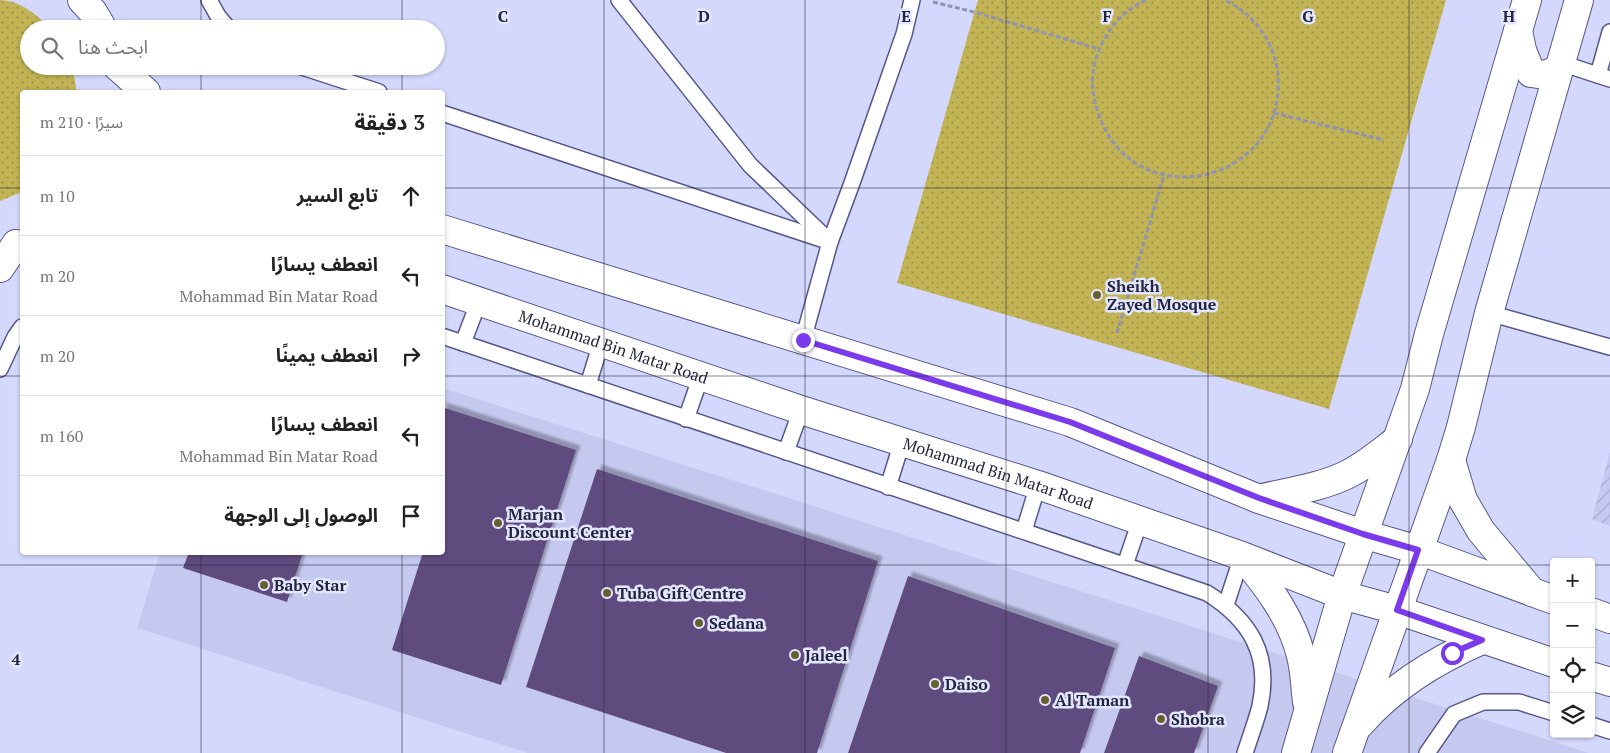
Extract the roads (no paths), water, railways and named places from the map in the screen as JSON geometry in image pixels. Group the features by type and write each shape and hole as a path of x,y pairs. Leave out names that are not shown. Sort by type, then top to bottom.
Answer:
{"street":[{"path":"1296,753 1342,595 1415,388 1429,334 1527,0"},
{"path":"1351,742 1451,460 1489,313 1579,0"},
{"path":"1518,31 1530,73 1545,75 1560,66"},
{"path":"118,75 120,90"},
{"path":"127,75 144,90"},
{"path":"445,230 1070,422 1259,498 1363,534 1418,550 1543,596"},
{"path":"0,268 13,245"},
{"name":"Mohammad Bin Matar Road","path":"445,290 801,410 1038,485 1242,556 1342,595 1397,610 1550,663"},
{"path":"1259,498 1320,484 1345,476 1398,439"},
{"path":"1451,460 1463,500 1481,531 1543,596"},
{"path":"1242,556 1268,587 1294,636 1301,656 1309,712"},
{"path":"1595,613 1610,619"},
{"path":"1351,742 1384,699 1424,669 1452,653 1482,640"},
{"path":"1595,677 1610,682"}],"lane":[{"path":"209,0 221,20"},
{"path":"619,0 750,165 830,242"},
{"path":"803,340 830,242 904,34 912,0"},
{"path":"1560,66 1604,77 1610,32"},
{"path":"326,75 373,90"},
{"path":"445,114 830,242"},
{"path":"463,343 479,301"},
{"path":"1489,313 1610,347"},
{"path":"0,368 20,329"},
{"path":"445,337 1207,593 1226,605 1237,615 1249,631 1258,649 1262,668 1263,688 1244,753"},
{"path":"588,385 601,343"},
{"path":"686,418 701,376"},
{"path":"786,452 801,410"},
{"path":"888,487 902,442"},
{"path":"1024,531 1038,485"},
{"path":"1125,565 1140,521"},
{"path":"1226,605 1242,556"},
{"path":"1426,753 1454,714 1483,702 1519,702 1550,712"},
{"path":"1595,725 1610,730"}],"place":[{"name":"Sheikh Zayed Mosque","path":"1097,295"},
{"name":"Marjan Discount Center","path":"498,523"},
{"name":"Baby Star","path":"264,585"},
{"name":"Tuba Gift Centre","path":"607,593"},
{"name":"Sedana","path":"699,623"},
{"name":"Jaleel","path":"795,655"},
{"name":"Daiso","path":"935,684"},
{"name":"Al Taman","path":"1045,700"},
{"name":"Shobra","path":"1161,719"}]}
